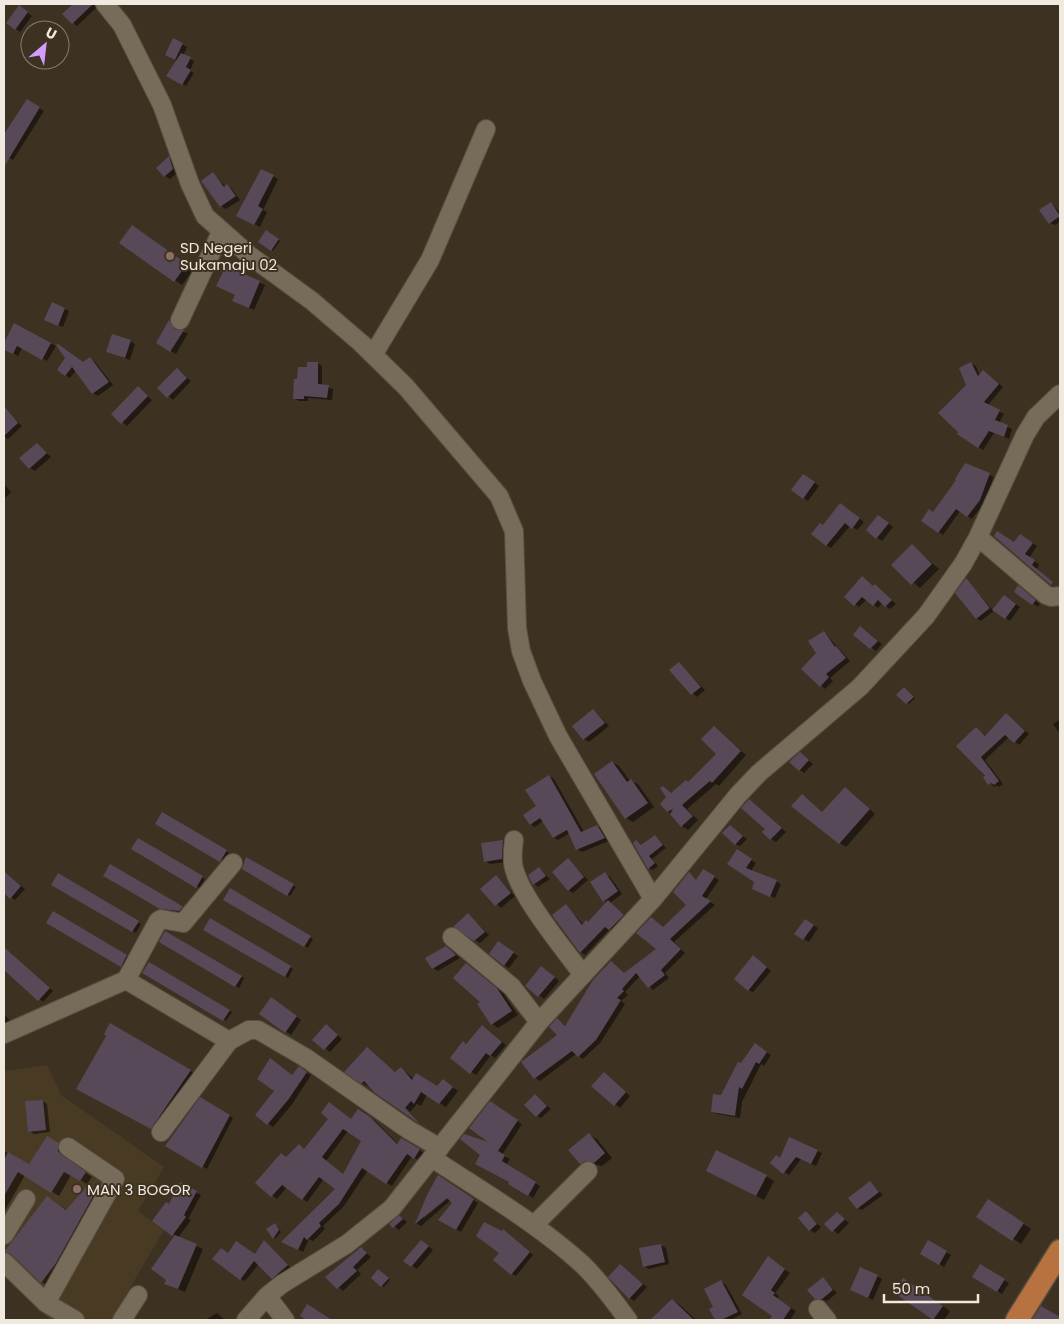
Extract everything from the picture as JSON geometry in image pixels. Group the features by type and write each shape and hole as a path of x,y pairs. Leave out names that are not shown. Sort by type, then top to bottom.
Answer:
{"main road":[{"path":"1017,1320 1060,1251"}],"street":[{"path":"105,4 122,25 162,105 198,205 206,216 221,232 249,255 312,301 406,387 499,496 509,514 514,530 517,628 521,651 532,681 558,736 652,899"},
{"path":"375,358 430,260 486,130"},
{"path":"180,320 221,232"},
{"path":"246,1320 267,1296 282,1284 347,1244 375,1222 405,1193 498,1070 539,1022 652,899 758,773 860,687 914,629 947,587 978,537 1025,435 1036,417 1060,394"},
{"path":"978,537 1046,594 1051,597 1060,596"},
{"path":"514,840 513,865 518,880 583,975"},
{"path":"4,1034 126,980 158,921 161,919 183,923 233,863"},
{"path":"452,937 512,987 539,1022"},
{"path":"126,980 230,1041"},
{"path":"161,1132 230,1041 249,1030 258,1030 267,1034 436,1153 534,1225 582,1264 602,1285 628,1320"},
{"path":"46,1303 115,1179 68,1147"},
{"path":"534,1225 588,1171"},
{"path":"4,1235 26,1199"},
{"path":"4,1262 46,1303 75,1320"},
{"path":"4,1277 51,1320"},
{"path":"122,1320 138,1295"},
{"path":"267,1296 284,1320"}],"shaded area":[{"name":"MAN 3 BOGOR","path":"47,1065 61,1095 164,1167 138,1211 164,1230 111,1320 51,1320 4,1277 4,1071"}],"building":[{"path":"73,4 93,4 72,24 62,14"},
{"path":"19,5 28,12 22,20 20,20 15,30 6,23"},
{"path":"173,38 183,43 175,60 165,55"},
{"path":"181,53 191,57 186,67 191,70 182,85 166,76"},
{"path":"27,99 40,107 4,167 4,134"},
{"path":"169,156 173,169 164,177 156,168"},
{"path":"261,169 274,175 258,206 263,209 254,225 236,216"},
{"path":"213,172 224,187 227,184 236,196 220,207 201,181"},
{"path":"1051,202 1060,216 1049,224 1039,210"},
{"path":"132,225 187,264 174,282 119,243"},
{"path":"266,230 279,239 271,251 258,242"},
{"path":"226,266 260,281 249,308 232,301 235,295 216,286"},
{"path":"52,302 65,308 58,326 44,320"},
{"path":"169,320 175,329 184,330 170,352 156,343"},
{"path":"14,323 51,343 42,360 17,346 13,354 4,350 4,343"},
{"path":"112,334 131,340 125,358 106,352"},
{"path":"58,344 83,362 90,357 109,382 92,394 72,367 65,376 57,370 65,358 56,345"},
{"path":"307,362 318,362 318,384 329,385 327,398 304,396 304,399 293,399 294,379 297,379 298,367 307,367"},
{"path":"971,362 978,376 983,370 999,384 984,402 1000,410 995,420 1008,425 1004,437 989,431 978,448 957,434 958,432 938,413 966,385 959,368"},
{"path":"177,368 187,378 167,398 157,388"},
{"path":"138,386 148,396 121,424 111,414"},
{"path":"4,406 18,423 4,436"},
{"path":"37,443 47,453 29,469 19,458"},
{"path":"965,463 990,473 980,500 967,517 956,509 938,533 921,521 929,509 933,512 956,480"},
{"path":"803,474 815,482 803,499 791,490"},
{"path":"840,503 860,518 852,529 845,523 826,546 811,534 820,523 823,525"},
{"path":"878,515 889,523 876,539 866,530"},
{"path":"997,531 1014,542 1020,534 1033,543 1025,554 1035,560 1032,565 1053,582 1051,585 994,536"},
{"path":"912,544 932,564 911,585 891,565"},
{"path":"862,576 873,586 875,584 892,600 885,607 878,600 873,606 862,597 854,606 844,597"},
{"path":"966,578 990,608 976,619 955,593"},
{"path":"1018,585 1036,600 1032,605 1014,592"},
{"path":"1004,595 1016,604 1005,619 992,610"},
{"path":"860,626 878,641 870,649 853,635"},
{"path":"824,631 835,647 846,658 826,674 829,677 820,687 801,669 816,653 808,641"},
{"path":"679,662 701,687 691,695 669,670"},
{"path":"904,687 914,697 906,704 896,695"},
{"path":"593,709 605,723 583,740 572,726"},
{"path":"1006,713 1025,731 1014,743 1005,735 981,757 999,781 994,785 991,783 988,785 983,777 985,776 956,746 976,727 985,736"},
{"path":"714,726 741,751 712,783 710,781 682,805 693,816 681,827 670,814 673,809 667,812 660,804 666,797 660,788 663,786 671,793 686,780 688,782 716,754 701,739"},
{"path":"800,752 809,760 799,771 789,762"},
{"path":"612,761 627,782 631,779 648,803 625,819 594,774"},
{"path":"549,775 581,832 597,825 605,838 576,850 567,830 553,838 540,818 530,825 523,815 536,806 525,790"},
{"path":"845,787 870,809 839,844 791,806 802,794 822,812"},
{"path":"749,799 782,828 770,840 762,832 765,829 741,808"},
{"path":"162,812 227,850 220,862 155,824"},
{"path":"730,825 743,836 735,845 722,833"},
{"path":"655,835 663,845 649,856 655,863 648,869 633,843 636,840 641,845"},
{"path":"138,838 203,876 196,888 131,849"},
{"path":"503,840 502,859 484,862 481,843"},
{"path":"737,849 752,859 746,868 777,880 770,897 752,889 754,882 727,864"},
{"path":"246,857 294,884 287,896 242,869"},
{"path":"568,858 584,877 568,891 552,872"},
{"path":"110,864 183,907 179,911 160,909 103,876"},
{"path":"539,867 546,876 533,885 528,875"},
{"path":"703,869 715,876 702,896 711,901 670,939 681,949 661,970 665,975 648,988 636,973 622,989 624,991 617,998 621,1000 596,1040 578,1057 572,1051 534,1079 521,1062 557,1035 549,1027 557,1018 565,1026 593,980 611,961 624,973 656,949 636,933 651,917 663,927 686,905 673,892 689,872 696,880"},
{"path":"4,871 21,886 10,899 4,893"},
{"path":"605,872 618,891 603,902 590,882"},
{"path":"58,873 139,921 132,932 51,885"},
{"path":"496,875 511,893 495,906 480,889"},
{"path":"230,888 311,936 304,947 223,900"},
{"path":"608,900 624,915 609,930 605,927 580,953 552,915 566,904 582,925 586,920 588,922"},
{"path":"53,911 127,955 121,967 46,923"},
{"path":"468,913 485,932 474,941 453,927"},
{"path":"210,918 291,966 285,977 203,930"},
{"path":"805,919 814,925 803,940 794,934"},
{"path":"165,931 242,976 235,987 159,942"},
{"path":"498,941 514,952 504,966 489,954"},
{"path":"446,946 456,955 432,969 425,958"},
{"path":"4,947 50,988 38,1001 4,970"},
{"path":"753,955 767,967 748,991 734,979"},
{"path":"149,962 230,1010 223,1021 142,973"},
{"path":"466,963 497,988 512,1011 491,1025 477,1004 480,1002 453,978"},
{"path":"541,966 555,977 538,997 525,986"},
{"path":"271,997 297,1016 285,1033 259,1014"},
{"path":"110,1023 191,1070 151,1129 76,1089 106,1036 104,1034"},
{"path":"326,1024 338,1035 324,1050 312,1040"},
{"path":"482,1025 502,1042 490,1056 486,1053 470,1074 450,1058 463,1041 466,1044"},
{"path":"755,1043 767,1052 759,1064 756,1062 742,1089 739,1087 735,1116 711,1112 713,1094 721,1095 738,1062 741,1063"},
{"path":"367,1047 395,1072 401,1067 412,1080 416,1073 437,1086 443,1079 453,1087 439,1104 421,1092 414,1104 411,1101 405,1108 420,1124 375,1093 364,1081 361,1084 344,1072"},
{"path":"270,1058 292,1075 299,1066 307,1072 288,1100 267,1125 255,1115 274,1091 257,1079"},
{"path":"604,1072 626,1092 614,1106 591,1086"},
{"path":"535,1094 547,1106 536,1117 524,1105"},
{"path":"200,1097 230,1115 202,1168 165,1146"},
{"path":"43,1100 46,1130 28,1132 25,1101"},
{"path":"490,1101 518,1120 498,1151 505,1155 502,1161 536,1182 528,1196 508,1184 509,1182 475,1164 480,1155 460,1139 464,1134 488,1142 469,1128"},
{"path":"329,1102 351,1119 358,1109 370,1117 397,1144 401,1138 420,1149 414,1159 407,1154 386,1184 362,1168 339,1204 319,1223 321,1226 307,1240 304,1237 298,1250 281,1242 335,1189 319,1177 302,1200 282,1185 271,1197 255,1183 281,1153 286,1157 299,1144 304,1149 328,1119 321,1113","holes":["343,1129 361,1141 343,1174 322,1157"]},
{"path":"589,1133 605,1153 594,1163 586,1161 580,1164 568,1150"},
{"path":"47,1136 59,1143 58,1151 62,1155 86,1172 80,1181 64,1172 51,1193 18,1172 4,1196 4,1160 8,1152 29,1164"},
{"path":"789,1137 818,1150 811,1164 796,1157 783,1174 770,1163 776,1155 780,1158"},
{"path":"716,1150 767,1175 756,1196 706,1171"},
{"path":"438,1175 474,1199 456,1230 438,1220 452,1203 447,1198 415,1224"},
{"path":"870,1181 879,1192 857,1209 848,1198"},
{"path":"180,1182 197,1191 184,1215 186,1217 172,1236 152,1221 166,1202 169,1204"},
{"path":"90,1183 96,1191 56,1263 41,1283 11,1254 4,1252 47,1196 66,1210"},
{"path":"988,1199 1024,1223 1012,1241 976,1217"},
{"path":"806,1211 817,1224 809,1231 798,1218"},
{"path":"837,1212 845,1219 832,1232 824,1224"},
{"path":"399,1215 403,1219 393,1228 389,1224"},
{"path":"484,1222 502,1231 503,1229 530,1252 511,1275 493,1260 499,1253 476,1236"},
{"path":"275,1223 279,1230 273,1239 266,1229"},
{"path":"175,1235 197,1244 178,1289 164,1284 166,1280 151,1269"},
{"path":"264,1240 288,1265 272,1279 254,1261 240,1280 212,1259 221,1248 228,1253 236,1241 255,1254"},
{"path":"421,1240 429,1246 411,1267 403,1261"},
{"path":"928,1240 947,1251 939,1265 920,1254"},
{"path":"661,1244 665,1262 643,1267 639,1248"},
{"path":"361,1247 367,1253 353,1267 357,1271 337,1289 325,1277"},
{"path":"768,1256 785,1269 771,1290 775,1293 773,1295 791,1308 783,1320 769,1320 772,1316 742,1295"},
{"path":"620,1264 643,1284 629,1299 608,1277"},
{"path":"980,1264 1005,1279 997,1292 972,1277"},
{"path":"860,1267 878,1275 868,1298 850,1290"},
{"path":"378,1269 389,1278 381,1287 371,1278"},
{"path":"823,1277 833,1290 822,1299 815,1299 807,1290"},
{"path":"903,1278 943,1306 933,1320 893,1292"},
{"path":"721,1280 738,1312 721,1320 715,1320 709,1309 713,1307 704,1289"},
{"path":"672,1299 694,1320 650,1320"},
{"path":"307,1304 332,1320 307,1320 300,1316"},
{"path":"1041,1306 1060,1317 1060,1320 1032,1320"}],"place":[{"name":"SD Negeri Sukamaju 02","path":"170,256"},
{"name":"MAN 3 BOGOR","path":"77,1189"}]}
